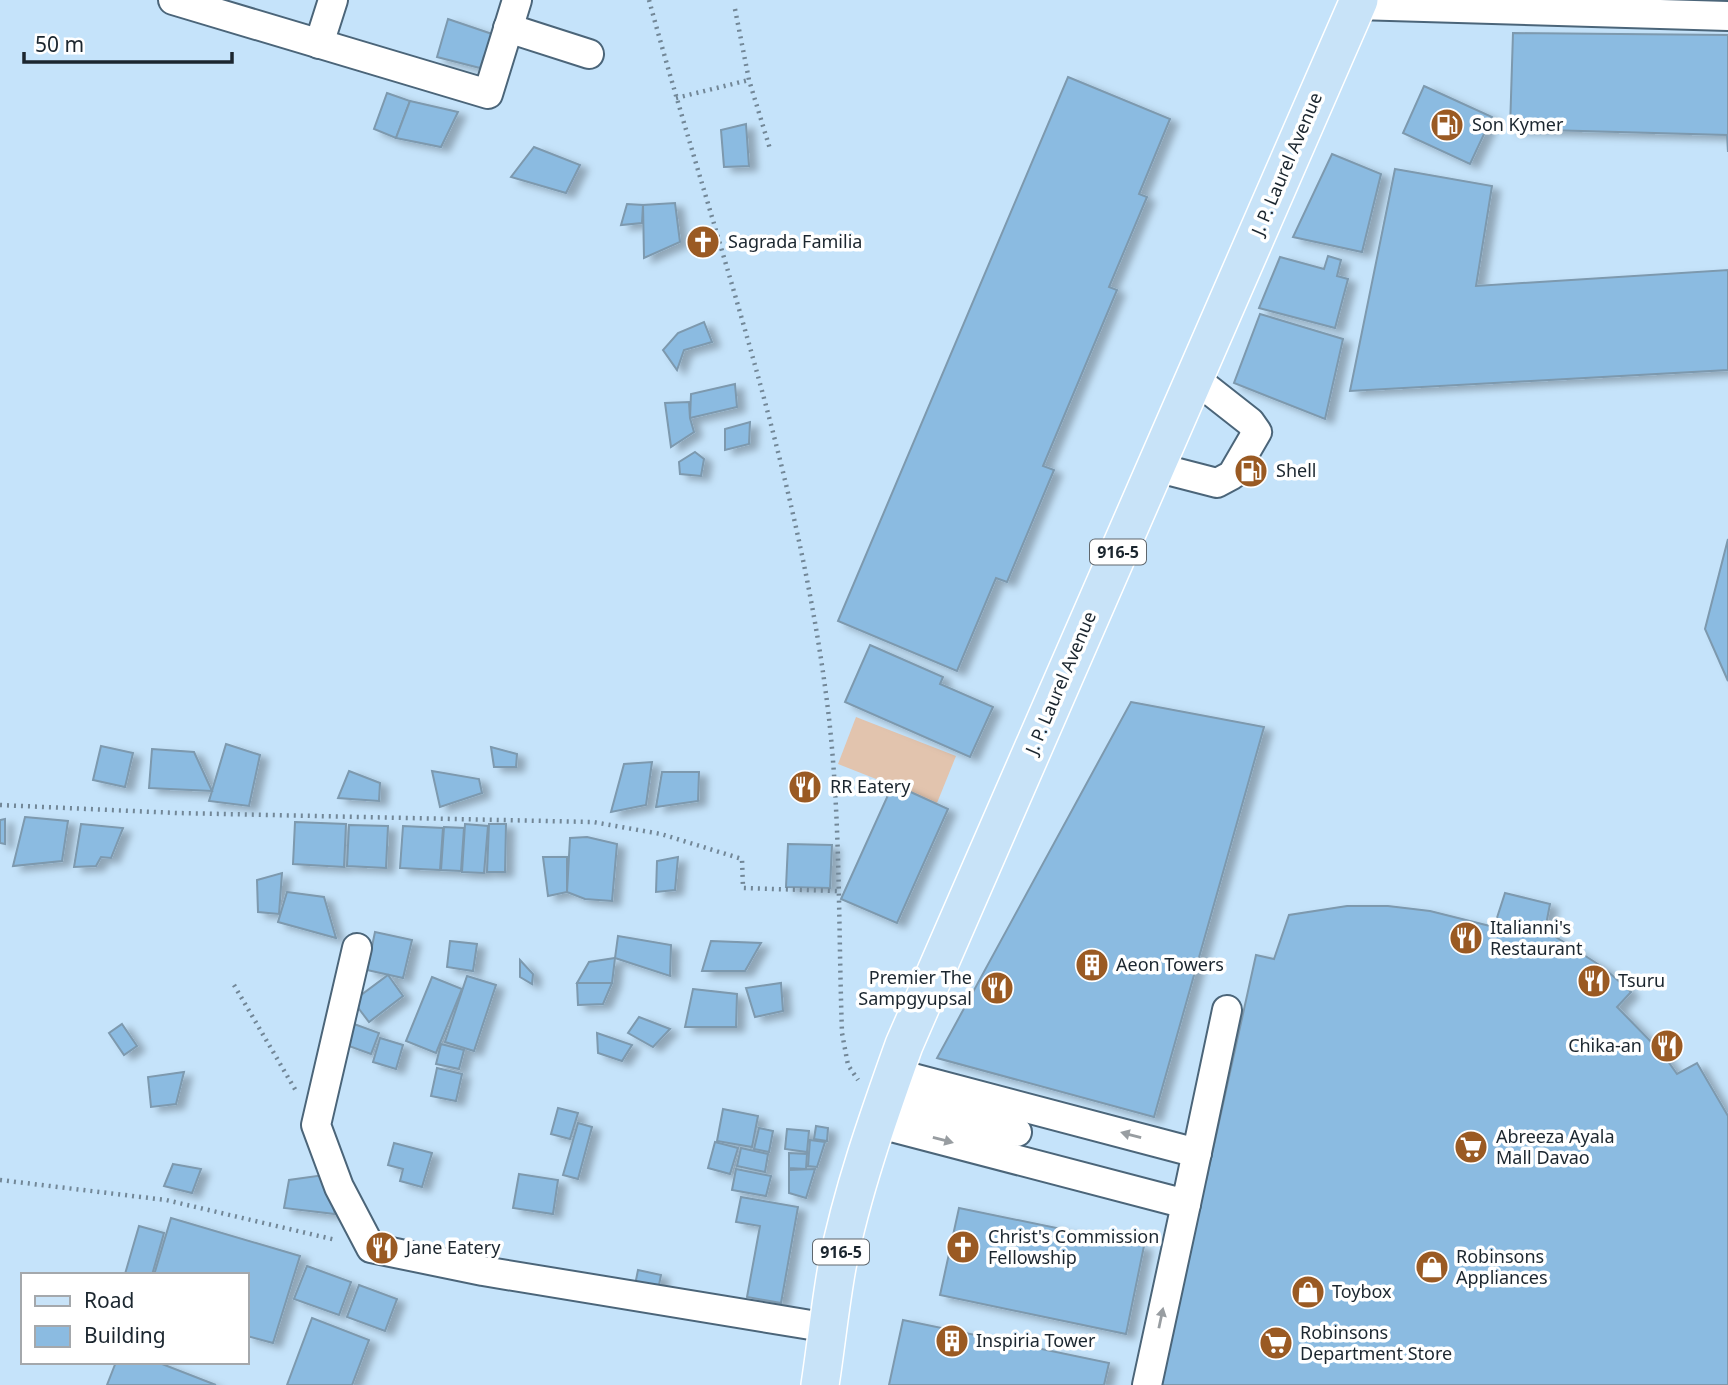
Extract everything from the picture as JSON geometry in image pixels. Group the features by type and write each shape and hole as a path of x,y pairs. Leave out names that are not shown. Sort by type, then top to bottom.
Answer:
{"main road":[{"name":"J. P. Laurel Avenue","path":"820,1385 848,1220 885,1098 1155,467 1358,3"}],"street":[{"path":"173,0 488,94 517,0"},
{"path":"319,44 333,0"},
{"path":"1358,3 1728,16"},
{"path":"508,28 589,54"},
{"path":"1155,467 1217,483 1232,475 1257,432 1250,422 1194,378"},
{"path":"357,948 317,1125 335,1178 371,1248 482,1272 829,1328"},
{"path":"1147,1385 1227,1010"},
{"path":"885,1098 1017,1132"},
{"path":"885,1098 1196,1153"},
{"path":"885,1098 1186,1204"}],"path":[{"path":"649,0 749,349 799,541 827,696 843,1051 857,1079 885,1098"},
{"path":"735,9 749,80 770,149"},
{"path":"676,98 749,80"},
{"path":"0,805 164,812 593,821 661,834 742,859 743,888 837,891"},
{"path":"234,985 317,1125"},
{"path":"0,1180 166,1200 371,1248"}],"shaded area":[{"path":"856,717 956,756 937,803 838,764"}],"building":[{"path":"448,19 498,36 492,58 484,56 480,68 437,57"},
{"path":"1513,33 1728,35 1728,152 1727,135 1510,129"},
{"path":"1068,77 1170,119 1139,194 1147,197 1109,287 1117,290 1043,466 1054,470 1007,582 996,578 957,671 838,621"},
{"name":"Son Kymer","path":"1424,86 1492,117 1470,164 1403,133"},
{"path":"387,93 410,101 396,138 374,129"},
{"path":"410,101 458,112 441,147 396,138"},
{"path":"746,124 749,166 724,167 721,130"},
{"path":"534,147 580,165 566,193 511,177"},
{"path":"1332,154 1381,174 1362,252 1293,237"},
{"path":"1395,169 1492,186 1476,286 1728,270 1728,370 1350,391"},
{"path":"675,203 680,242 644,258 643,205"},
{"path":"627,204 643,205 642,223 621,225"},
{"path":"1328,256 1341,260 1337,276 1348,279 1335,328 1259,308 1280,257 1324,269"},
{"path":"1260,314 1343,339 1325,419 1234,383"},
{"path":"704,322 712,342 684,350 677,370 663,350 678,333"},
{"path":"735,384 737,407 690,418 691,394"},
{"path":"689,402 694,432 671,447 665,403"},
{"path":"750,422 749,444 725,450 725,429"},
{"path":"695,452 704,459 701,476 680,474 679,462"},
{"path":"1728,539 1728,681 1705,629"},
{"path":"870,645 943,677 940,684 993,707 970,757 845,702"},
{"name":"Aeon Towers","path":"1131,702 1264,727 1154,1117 937,1058"},
{"path":"226,744 260,755 249,806 209,801"},
{"path":"101,746 133,753 125,787 93,780"},
{"path":"491,747 517,754 516,767 494,767"},
{"path":"152,749 194,752 212,791 149,788"},
{"path":"652,762 646,805 611,812 624,764"},
{"path":"349,771 380,783 379,801 338,798"},
{"path":"432,771 479,779 482,793 440,807"},
{"path":"662,772 699,772 698,801 656,807"},
{"path":"893,784 948,809 897,923 841,899"},
{"path":"25,817 68,821 62,861 13,866"},
{"path":"5,819 5,844 0,843 0,820"},
{"path":"295,822 346,824 344,867 293,864"},
{"path":"81,824 123,828 111,858 101,857 96,866 74,867"},
{"path":"465,824 488,826 484,873 462,872"},
{"path":"489,824 506,824 505,872 487,872"},
{"path":"349,825 388,826 386,868 347,866"},
{"path":"403,826 443,828 440,870 400,868"},
{"path":"444,827 464,828 461,871 441,870"},
{"path":"587,837 617,844 612,901 585,899 567,892 570,838"},
{"path":"788,844 832,845 830,888 786,887"},
{"path":"543,857 567,857 567,892 548,896"},
{"path":"678,857 675,890 656,892 657,861"},
{"path":"282,873 279,914 258,912 257,880"},
{"path":"287,892 324,897 336,938 278,922"},
{"name":"Abreeza Ayala Mall Davao","path":"1505,893 1550,904 1545,930 1604,968 1631,992 1617,1007 1662,1053 1677,1074 1697,1063 1728,1116 1728,1385 1155,1385 1199,1179 1206,1181 1256,955 1274,959 1289,915 1347,906 1388,906 1430,911 1494,927"},
{"path":"375,932 412,940 403,978 367,970"},
{"path":"618,936 671,945 670,976 615,958"},
{"path":"450,941 477,944 473,971 447,967"},
{"path":"711,941 761,943 745,971 702,971"},
{"path":"615,958 612,983 577,983 589,962"},
{"path":"520,960 533,974 532,984 520,977"},
{"path":"388,975 403,996 369,1022 353,1001"},
{"path":"467,976 496,985 474,1051 445,1042"},
{"path":"432,977 462,989 436,1053 406,1041"},
{"path":"577,983 612,983 603,1004 578,1005"},
{"path":"781,983 783,1011 755,1017 746,988"},
{"path":"693,989 737,994 736,1027 685,1027"},
{"path":"639,1017 670,1029 653,1047 628,1033"},
{"path":"122,1024 137,1046 124,1055 109,1033"},
{"path":"354,1024 379,1033 371,1054 346,1045"},
{"path":"597,1033 632,1045 622,1061 598,1053"},
{"path":"380,1038 403,1045 396,1069 373,1062"},
{"path":"441,1044 464,1050 459,1069 436,1064"},
{"path":"437,1068 462,1074 456,1101 431,1096"},
{"path":"184,1072 176,1104 151,1107 148,1077"},
{"path":"558,1108 578,1113 570,1139 551,1134"},
{"path":"723,1109 758,1116 752,1147 717,1141"},
{"path":"578,1123 592,1127 578,1179 563,1175"},
{"path":"816,1126 828,1128 827,1141 814,1139"},
{"path":"759,1128 773,1131 769,1152 754,1149"},
{"path":"787,1129 809,1131 807,1152 785,1149"},
{"path":"810,1140 825,1142 817,1167 808,1166"},
{"path":"715,1142 738,1148 730,1174 708,1168"},
{"path":"394,1143 432,1153 422,1187 400,1181 403,1169 388,1165"},
{"path":"741,1148 768,1154 765,1172 737,1166"},
{"path":"789,1153 807,1154 806,1169 789,1168"},
{"path":"173,1164 201,1169 192,1193 164,1186"},
{"path":"736,1169 771,1176 766,1196 732,1190"},
{"path":"815,1169 806,1198 789,1193 789,1170"},
{"path":"519,1174 558,1180 553,1214 513,1208"},
{"path":"324,1175 335,1214 284,1208 289,1180"},
{"path":"741,1197 798,1207 781,1303 747,1297 760,1226 736,1222"},
{"path":"959,1208 1144,1246 1126,1334 940,1295"},
{"path":"171,1218 300,1256 273,1343 248,1336 248,1273 155,1273"},
{"path":"139,1226 164,1233 153,1273 125,1273"},
{"path":"307,1266 351,1282 339,1315 294,1299"},
{"path":"638,1270 661,1275 657,1295 634,1290"},
{"path":"359,1285 397,1299 385,1331 347,1317"},
{"path":"312,1318 369,1340 352,1385 287,1385"},
{"name":"Inspiria Tower","path":"903,1320 1109,1363 1104,1385 889,1385"},
{"path":"115,1364 162,1364 216,1385 107,1385"}],"place":[{"name":"Son Kymer","path":"1447,125"},
{"name":"Sagrada Familia","path":"703,242"},
{"name":"Shell","path":"1251,471"},
{"name":"RR Eatery","path":"805,787"},
{"name":"Italianni's Restaurant","path":"1466,938"},
{"name":"Aeon Towers","path":"1092,965"},
{"name":"Tsuru","path":"1594,981"},
{"name":"Premier The Sampgyupsal","path":"997,988"},
{"name":"Chika-an","path":"1667,1046"},
{"name":"Abreeza Ayala Mall Davao","path":"1471,1147"},
{"name":"Christ's Commission Fellowship","path":"963,1247"},
{"name":"Jane Eatery","path":"382,1248"},
{"name":"Robinsons Appliances","path":"1432,1267"},
{"name":"Toybox","path":"1308,1292"},
{"name":"Inspiria Tower","path":"952,1341"},
{"name":"Robinsons Department Store","path":"1276,1343"}]}
